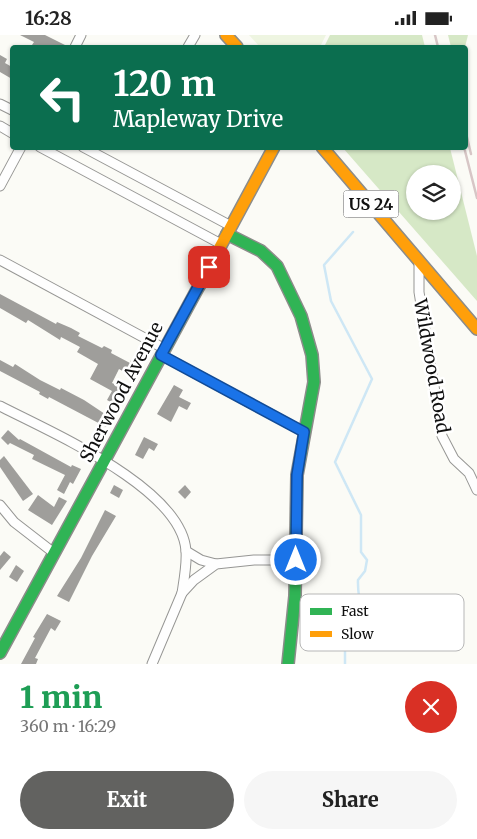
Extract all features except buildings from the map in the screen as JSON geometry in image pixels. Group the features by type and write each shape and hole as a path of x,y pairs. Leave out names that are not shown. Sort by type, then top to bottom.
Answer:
{"street":[{"path":"226,35 235,45"},
{"path":"0,186 19,150"},
{"path":"46,150 261,251 273,261 301,316 312,355 314,382 297,475 296,560 292,637 288,664"},
{"path":"88,150 226,235"},
{"name":"Sherwood Avenue","path":"0,653 272,150"},
{"name":"US 24","path":"325,150 477,329"},
{"path":"0,260 304,432"},
{"name":"Wildwood Road","path":"419,261 419,292 442,436 454,459 469,473 477,490"},
{"path":"0,406 104,461 133,480 161,504 179,529 186,551 182,593 152,664"},
{"path":"0,505 23,530 54,553"},
{"path":"186,551 201,560 216,564 254,560 296,560"},
{"path":"182,593 194,580 216,564"}],"green space":[{"path":"249,35 326,35 321,45 258,45"},
{"path":"330,35 422,35 424,45 325,45"},
{"path":"448,35 468,35 466,45 450,45"},
{"path":"345,150 450,150 454,165 406,165 406,220"},
{"path":"461,192 477,256 477,301 406,220 461,220"}],"waterway":[{"path":"353,232 324,265 331,301 372,379 335,462 361,515 361,552 367,560 365,571 358,580 359,594"},
{"path":"345,651 345,664"}],"railway":[{"path":"435,35 438,45"},
{"path":"468,142 471,154"},
{"path":"465,150 477,198"}],"traffic: fast":[{"path":"227,234 261,251 277,266 301,316 312,355 314,382 297,475 295,596 288,664"},
{"path":"0,653 199,286"}],"traffic: slow":[{"path":"226,35 235,45"},
{"path":"199,286 272,150"},
{"path":"325,150 477,329"}],"route":[{"path":"209,267 161,355 304,432 297,475 296,560"}]}
